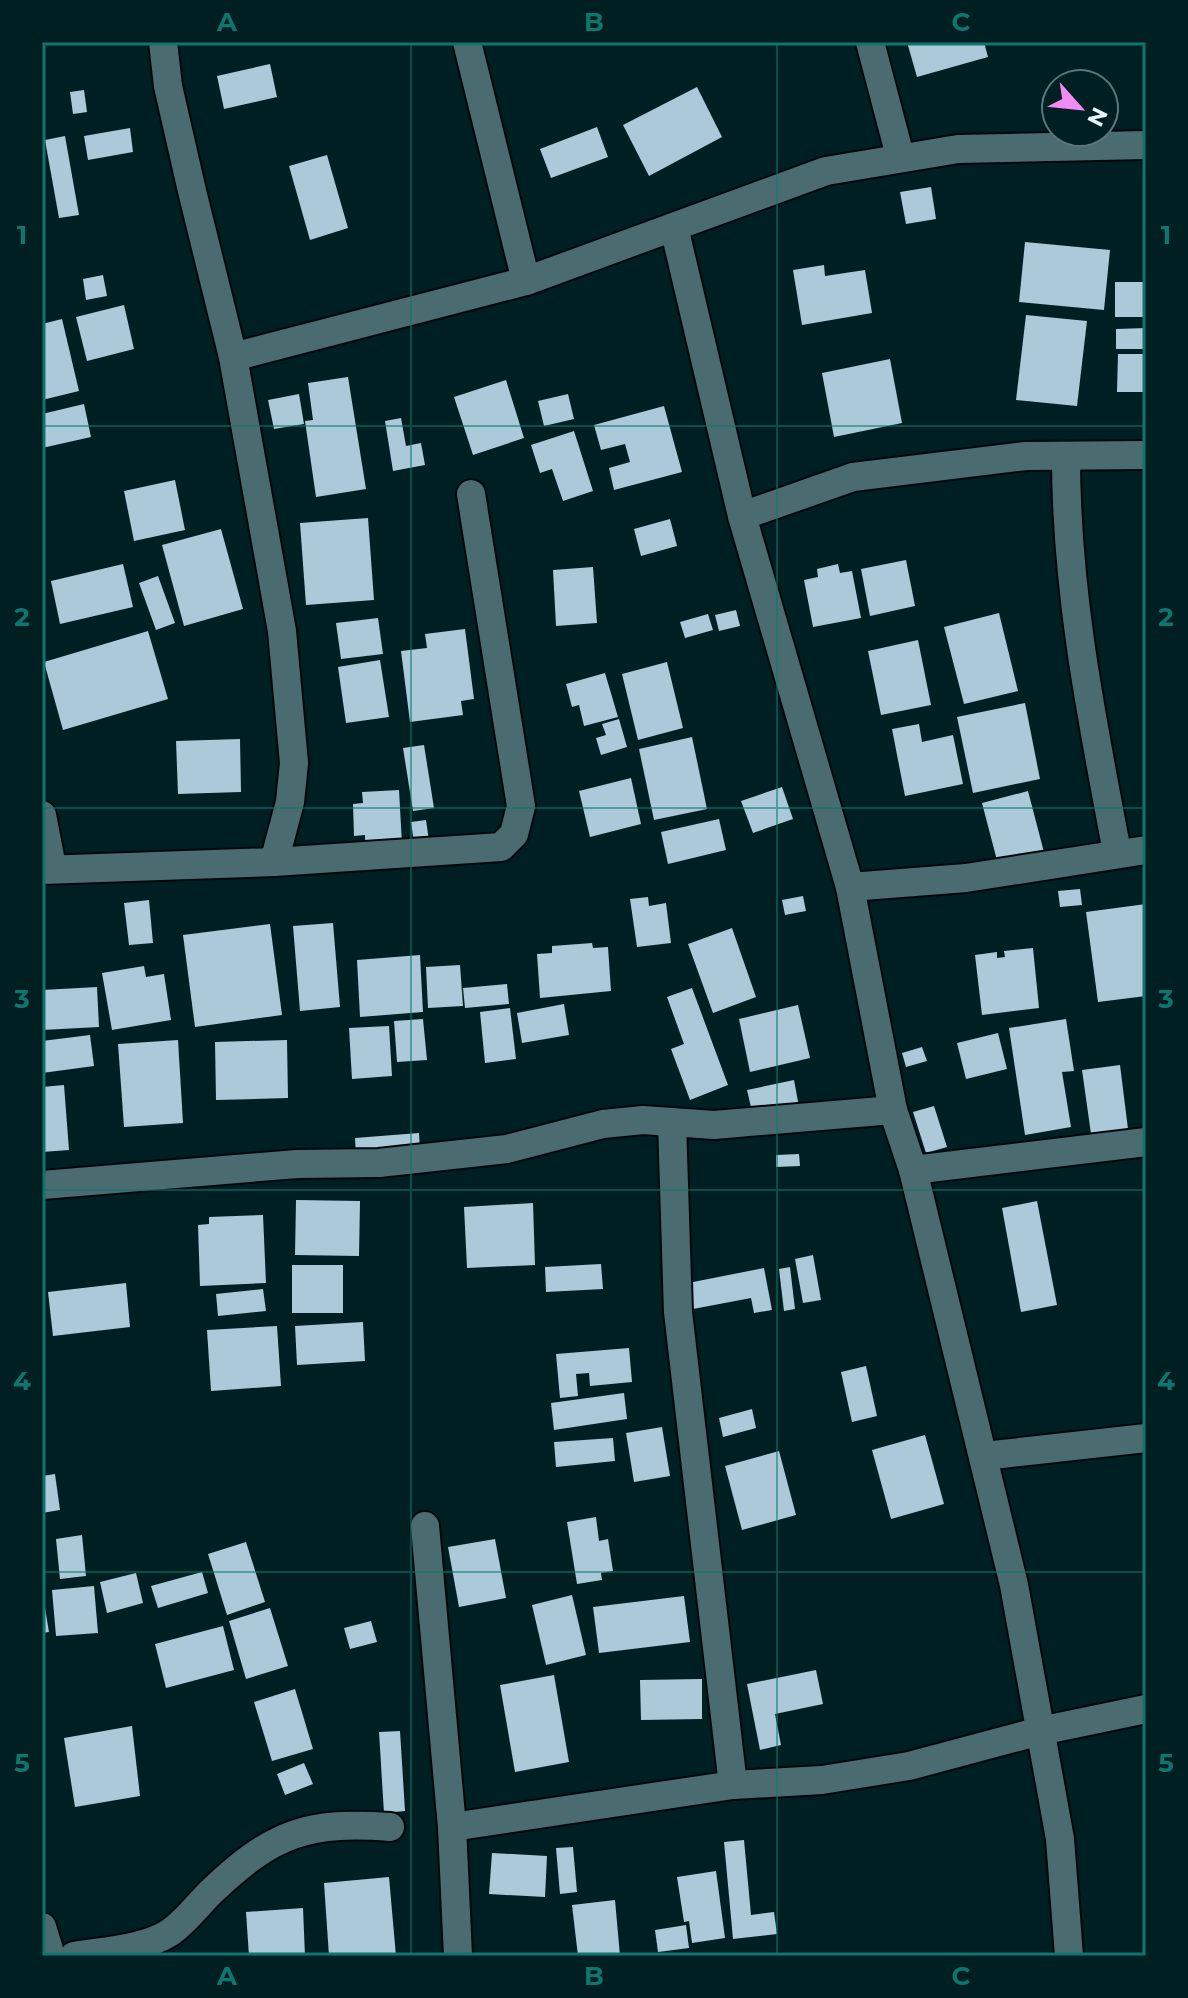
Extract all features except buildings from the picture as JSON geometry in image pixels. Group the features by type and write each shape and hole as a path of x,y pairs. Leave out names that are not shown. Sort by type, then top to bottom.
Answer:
{"street":[{"path":"163,42 178,131 233,357 268,541 294,763 290,802 274,862"},
{"path":"467,42 526,281"},
{"path":"870,42 900,156"},
{"path":"233,357 526,281 826,171 900,156 958,149 1146,145"},
{"path":"674,227 742,516 850,887 893,1110 913,1170 1014,1585 1060,1839 1069,1956"},
{"path":"742,516 853,477 1026,456 1146,455"},
{"path":"1066,457 1066,528 1072,601 1117,852"},
{"path":"42,815 47,868 274,862 501,847 514,834 521,806 471,494"},
{"path":"850,887 966,878 1117,852 1146,850"},
{"path":"42,1185 297,1164 393,1161 507,1149 603,1124 672,1122 714,1125 893,1110"},
{"path":"672,1122 678,1312 733,1785"},
{"path":"913,1170 1146,1142"},
{"path":"984,1456 1146,1438"},
{"path":"425,1526 452,1827 458,1956"},
{"path":"452,1827 733,1785 822,1780 909,1766 1040,1731 1146,1709"},
{"path":"74,1956 126,1947 169,1933 241,1864 261,1849 300,1832 338,1823 390,1827"},
{"path":"42,1927 51,1956"}]}
